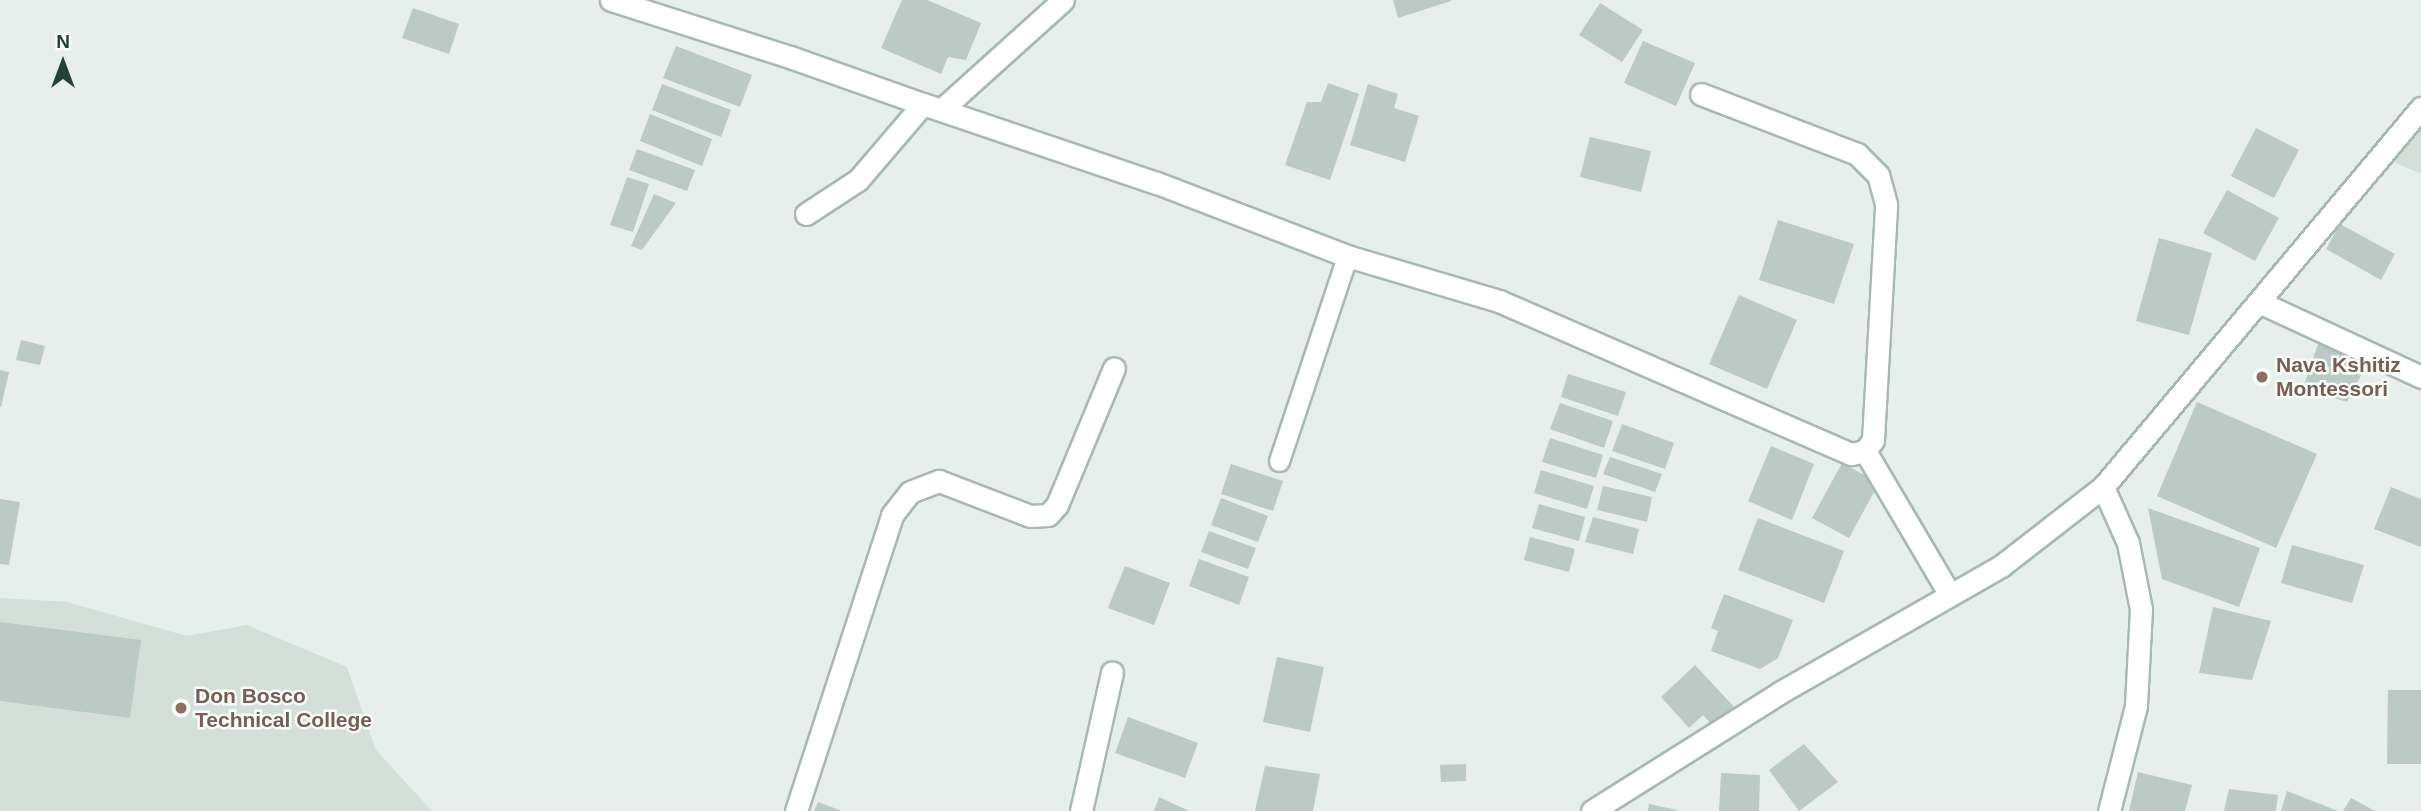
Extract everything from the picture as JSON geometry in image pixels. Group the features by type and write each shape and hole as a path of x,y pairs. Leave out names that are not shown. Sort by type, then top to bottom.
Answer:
{"street":[{"path":"611,0 790,57 1157,183 1347,256 1499,301 1851,454 1865,451 1873,440 1886,204 1878,175 1857,154 1701,94"},
{"path":"806,214 858,180 932,107 1063,0"},
{"path":"1592,811 1782,692 2001,566 2103,487 2421,108"},
{"path":"2259,302 2421,377"},
{"path":"796,811 892,515 909,492 939,481 1030,516 1048,515 1057,505 1114,368"},
{"path":"1865,451 1951,595"},
{"path":"2103,487 2128,543 2141,609 2136,706 2109,811"},
{"path":"1081,811 1112,672"}],"lane":[{"path":"1279,461 1347,256"}],"shaded area":[{"path":"2421,125 2421,174 2392,161"},
{"name":"Don Bosco Technical College","path":"0,598 67,602 187,636 247,625 347,667 376,750 432,811 0,811"}],"building":[{"path":"902,0 927,0 981,23 966,60 948,57 941,74 881,48"},
{"path":"1393,0 1451,0 1451,1 1398,18"},
{"path":"1600,3 1643,30 1622,62 1579,35"},
{"path":"413,8 459,24 449,54 402,38"},
{"path":"1643,41 1695,63 1676,106 1624,83"},
{"path":"676,46 752,75 740,107 663,78"},
{"path":"1328,83 1359,94 1330,180 1285,165 1307,102 1321,102"},
{"path":"662,84 731,110 721,137 652,110"},
{"path":"1368,84 1398,94 1394,108 1419,116 1405,162 1350,145"},
{"path":"650,114 712,139 702,166 640,141"},
{"path":"2256,128 2299,150 2274,198 2231,176"},
{"path":"1590,137 1651,151 1641,192 1580,177"},
{"path":"637,149 695,170 687,191 629,170"},
{"path":"627,177 649,184 633,232 610,225"},
{"path":"2227,190 2279,218 2255,261 2203,233"},
{"path":"654,194 676,203 642,250 631,246"},
{"path":"1778,220 1854,244 1834,304 1759,280"},
{"path":"2340,224 2395,254 2381,280 2326,249"},
{"path":"2159,238 2212,253 2189,335 2136,321"},
{"path":"1739,295 1797,320 1767,389 1709,364"},
{"path":"21,340 45,346 40,365 16,360"},
{"path":"2318,344 2367,364 2347,402 2303,388"},
{"path":"0,370 9,372 1,407 0,407"},
{"path":"1568,374 1626,392 1618,416 1561,397"},
{"path":"2197,402 2317,454 2276,548 2157,496"},
{"path":"1560,403 1613,421 1604,448 1550,429"},
{"path":"1622,424 1674,443 1665,469 1612,451"},
{"path":"1550,438 1603,455 1596,478 1542,462"},
{"path":"1771,446 1814,464 1792,520 1748,501"},
{"path":"1610,457 1662,474 1655,492 1603,474"},
{"path":"1842,463 1879,483 1849,538 1812,518"},
{"path":"1231,464 1283,481 1273,511 1221,494"},
{"path":"1541,470 1594,486 1587,509 1534,493"},
{"path":"1603,486 1652,497 1647,522 1597,510"},
{"path":"2391,487 2421,499 2421,547 2374,529"},
{"path":"1221,498 1268,516 1258,542 1211,525"},
{"path":"0,499 20,502 9,565 0,564"},
{"path":"1539,504 1585,517 1579,541 1532,528"},
{"path":"2148,508 2260,548 2239,607 2162,579"},
{"path":"1593,517 1639,529 1633,554 1585,542"},
{"path":"1758,518 1844,551 1824,603 1738,570"},
{"path":"1209,531 1256,548 1248,569 1201,552"},
{"path":"1530,537 1575,549 1569,572 1524,560"},
{"path":"2292,545 2364,565 2352,603 2281,583"},
{"path":"1199,559 1249,577 1239,605 1189,586"},
{"path":"1125,566 1170,583 1154,625 1108,608"},
{"path":"1724,594 1793,620 1778,658 1760,669 1711,651 1718,631 1711,628"},
{"path":"2213,607 2271,621 2252,680 2199,673"},
{"path":"0,622 141,640 130,718 0,701"},
{"path":"1277,657 1324,667 1310,732 1263,722"},
{"path":"1695,665 1736,709 1715,728 1703,715 1689,728 1661,697"},
{"path":"2388,690 2421,690 2421,764 2387,764"},
{"path":"1128,717 1198,743 1185,778 1115,753"},
{"path":"1804,744 1838,782 1799,811 1769,770"},
{"path":"1466,764 1466,781 1441,782 1440,765"},
{"path":"1265,766 1320,774 1313,811 1255,811"},
{"path":"2138,772 2192,785 2185,811 2129,811"},
{"path":"1721,773 1760,775 1759,811 1719,811"},
{"path":"2229,789 2278,795 2276,811 2224,811"},
{"path":"2287,791 2338,811 2281,811"},
{"path":"1159,797 1189,811 1154,811"},
{"path":"2351,798 2375,811 2343,811"},
{"path":"818,802 842,811 814,811"},
{"path":"1649,804 1677,810 1677,811 1648,811"}],"place":[{"name":"Nava Kshitiz Montessori","path":"2262,377"},
{"name":"Don Bosco Technical College","path":"181,708"}]}
